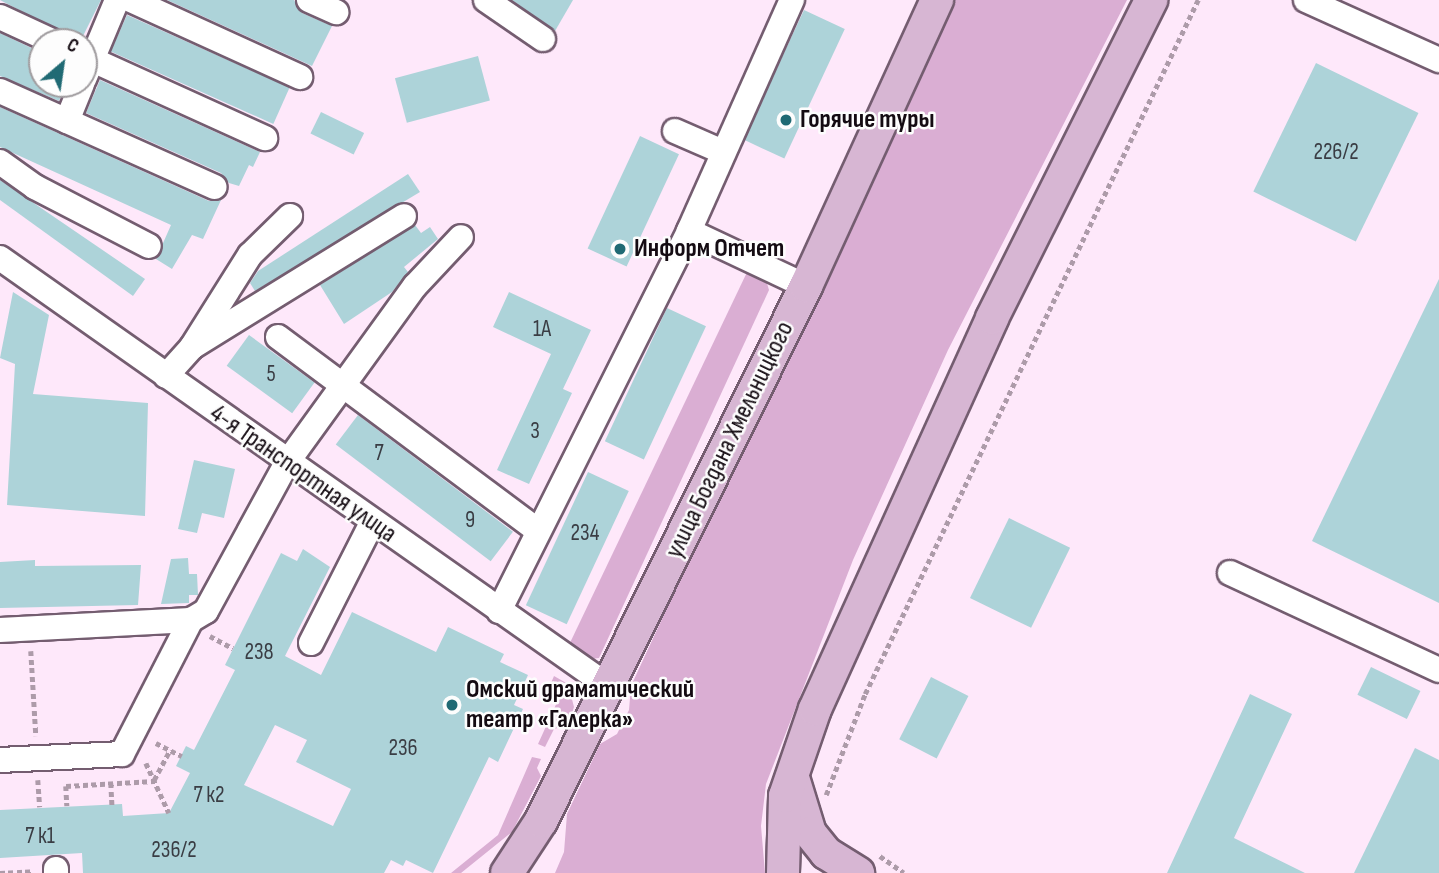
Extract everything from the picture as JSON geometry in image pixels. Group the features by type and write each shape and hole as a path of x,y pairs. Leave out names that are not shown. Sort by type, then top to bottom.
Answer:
{"main road":[{"name":"улица Богдана Хмельницкого","path":"507,873 527,844 608,686 806,286 937,0"},
{"path":"783,873 783,807 792,768 883,552 992,318 1151,0"},
{"path":"792,768 797,805 810,833 826,853 858,873"}],"street":[{"path":"98,41 117,0"},
{"path":"131,0 300,77"},
{"path":"309,0 336,12"},
{"path":"486,0 543,39"},
{"path":"499,611 689,231 792,0"},
{"path":"1306,0 1439,60"},
{"path":"0,17 28,30"},
{"path":"98,70 265,138"},
{"path":"0,91 215,187"},
{"path":"67,121 76,98"},
{"path":"675,131 723,152"},
{"path":"0,162 35,187 149,246"},
{"path":"166,376 191,347 242,266 290,216"},
{"path":"191,347 404,216"},
{"path":"689,231 806,286"},
{"path":"0,760 37,763 122,754 191,620 217,597 286,464 415,286 461,237"},
{"name":"4-я Транспортная улица","path":"0,258 286,464 608,686"},
{"path":"278,337 538,531"},
{"path":"311,643 372,523"},
{"path":"1230,573 1439,670"},
{"path":"0,630 191,620"},
{"path":"494,873 527,844"}],"path":[{"path":"824,801 865,694 1198,0"},
{"path":"30,629 40,807"},
{"path":"210,636 233,648"},
{"path":"156,743 182,756"},
{"path":"154,781 170,750"},
{"path":"146,762 169,813"},
{"path":"66,786 154,781"},
{"path":"111,784 112,805"},
{"path":"0,873 56,871"}],"shaded area":[{"path":"948,0 1127,0 948,350 853,560 766,784 761,826 765,873 555,873 564,852 567,814 600,744 617,734 629,710 631,686"},
{"path":"749,268 766,280 769,290 599,658 582,660 568,647"},
{"path":"554,676 568,684 574,707 568,725 554,729 545,747 538,744 558,700 551,683"},
{"path":"532,757 541,759 537,768 541,776 512,832 461,873 451,873 498,835"}],"building":[{"path":"0,0 101,0 87,28 53,28"},
{"path":"167,0 294,0 302,13 332,26 312,66"},
{"path":"512,0 573,0 555,31"},
{"path":"804,10 845,29 784,159 744,140"},
{"path":"127,15 290,87 273,124 111,52"},
{"path":"0,33 28,46 28,88 0,76"},
{"path":"478,56 490,100 407,123 395,78"},
{"path":"1316,63 1418,113 1356,242 1253,192"},
{"path":"100,80 260,152 253,167 249,165 239,186 229,183 221,173 86,113 92,98 98,98"},
{"path":"0,107 209,201 221,200 203,239 192,235 172,269 156,259 171,225 0,147"},
{"path":"321,112 364,133 354,155 310,134"},
{"path":"640,136 679,154 627,267 588,248"},
{"path":"408,174 420,192 255,291 250,283 258,271"},
{"path":"0,180 145,279 133,296 0,200"},
{"path":"415,225 421,233 430,227 438,239 404,267 408,272 392,292 344,324 320,285"},
{"path":"1439,279 1439,603 1312,541"},
{"path":"13,292 49,315 33,394 148,403 145,516 7,505 15,364 0,358"},
{"path":"509,292 591,330 563,389 572,393 529,484 497,470 551,354 493,327"},
{"path":"667,308 706,326 644,459 605,441"},
{"path":"249,335 315,383 292,413 227,366"},
{"path":"358,415 513,532 491,561 336,445"},
{"path":"194,460 235,469 224,518 202,513 197,533 178,529"},
{"path":"588,472 629,491 567,624 526,605"},
{"path":"1009,518 1070,548 1031,628 970,598"},
{"path":"303,549 330,567 285,656 321,675 352,612 436,652 448,627 504,654 500,662 528,675 514,705 523,709 498,762 489,757 433,873 406,860 403,866 391,860 384,873 83,873 82,853 0,858 0,810 122,804 123,816 169,813 190,773 176,766 186,746 194,750 235,670 225,665 281,553 297,561","holes":["275,725 307,740 296,762 351,789 333,826 244,785"]},
{"path":"188,558 189,574 197,574 198,595 189,595 189,603 161,604 171,559"},
{"path":"35,560 35,566 141,565 138,605 0,608 0,562"},
{"path":"1371,667 1420,691 1407,719 1357,695"},
{"path":"931,677 968,696 937,758 899,739"},
{"path":"1250,694 1292,714 1234,838 1305,873 1167,873"},
{"path":"1415,748 1439,760 1439,873 1354,873"}],"place":[{"name":"Горячие туры","path":"786,120"},
{"name":"Информ Отчет","path":"620,249"},
{"name":"Омский драматический театр «Галерка»","path":"452,705"}]}
